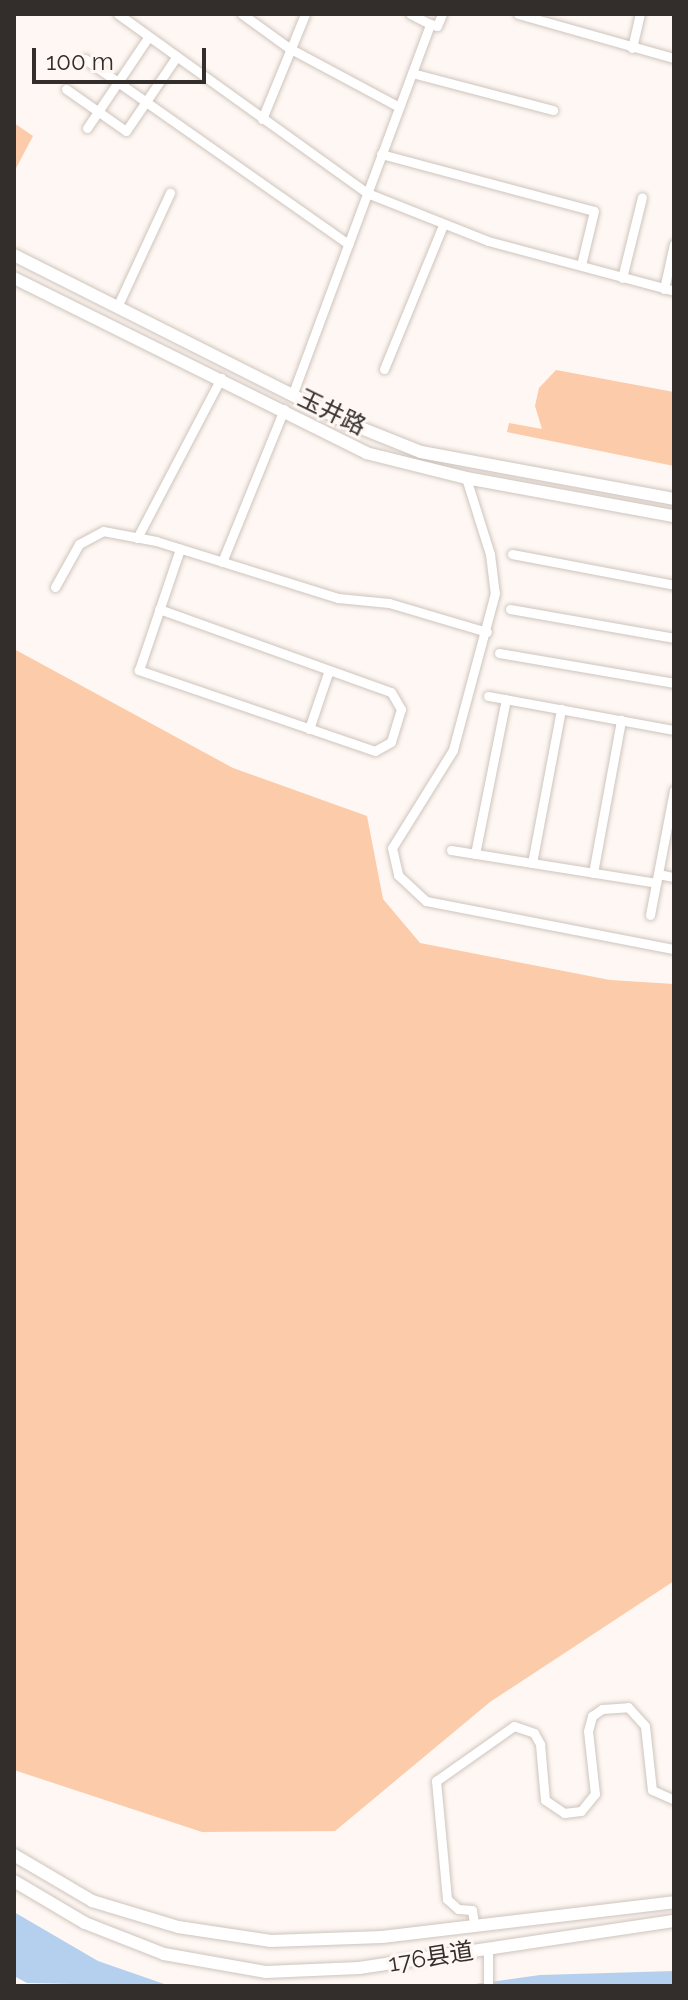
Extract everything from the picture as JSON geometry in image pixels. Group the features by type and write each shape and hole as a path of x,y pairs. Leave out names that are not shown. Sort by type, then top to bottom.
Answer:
{"street":[{"path":"118,14 147,39 367,193 443,225 669,290 674,244"},
{"path":"242,14 289,48 399,107"},
{"path":"262,119 305,14"},
{"path":"410,14 437,26 442,14"},
{"path":"518,14 674,58"},
{"path":"632,48 640,14"},
{"path":"293,393 430,24"},
{"path":"87,128 147,39"},
{"path":"85,59 348,244"},
{"path":"66,89 126,131 175,59"},
{"path":"412,73 553,110"},
{"path":"381,154 594,211 581,265"},
{"path":"117,307 170,193"},
{"path":"622,278 642,197"},
{"path":"384,369 443,225"},
{"name":"玉井路","path":"14,255 293,393 421,452 674,499"},
{"name":"玉井路","path":"14,278 284,409 366,453 466,478 674,516"},
{"path":"137,538 221,378"},
{"path":"222,562 284,409"},
{"path":"466,478 490,554 495,593 453,750 392,848 398,875 426,901 674,949"},
{"path":"55,587 79,544 103,531 180,549 338,598 389,603 487,632"},
{"path":"159,609 391,692 401,709 391,742 375,751 139,670 159,609 180,549"},
{"path":"512,554 674,585"},
{"path":"510,609 674,638"},
{"path":"499,653 674,683"},
{"path":"309,729 329,670"},
{"path":"488,696 674,730"},
{"path":"475,854 506,699"},
{"path":"532,863 561,709"},
{"path":"593,873 621,720"},
{"path":"650,915 672,815 674,790"},
{"path":"451,850 593,873 674,877"},
{"path":"474,1923 472,1910 458,1909 447,1899 436,1781 514,1726 534,1733 540,1744 545,1800 564,1813 581,1811 595,1794 588,1731 592,1716 602,1709 628,1707 645,1726 652,1790 674,1800"},
{"name":"176县道","path":"14,1855 92,1901 178,1927 271,1941 382,1937 474,1923 674,1902"},
{"name":"176县道","path":"14,1881 85,1923 164,1954 266,1972 359,1968 674,1921"},
{"path":"488,1948 488,1986"}],"shaded area":[{"path":"14,123 33,136 14,172"},
{"path":"556,370 674,392 674,466 507,432 509,423 542,429 535,406 539,388"},
{"path":"14,649 233,768 367,816 383,899 420,943 610,980 674,984 674,1581 490,1702 335,1831 202,1832 14,1770"}],"water":[{"path":"14,1912 98,1961 170,1986 27,1983 14,1976"},
{"path":"674,1971 674,1986 461,1986 540,1975"}]}
